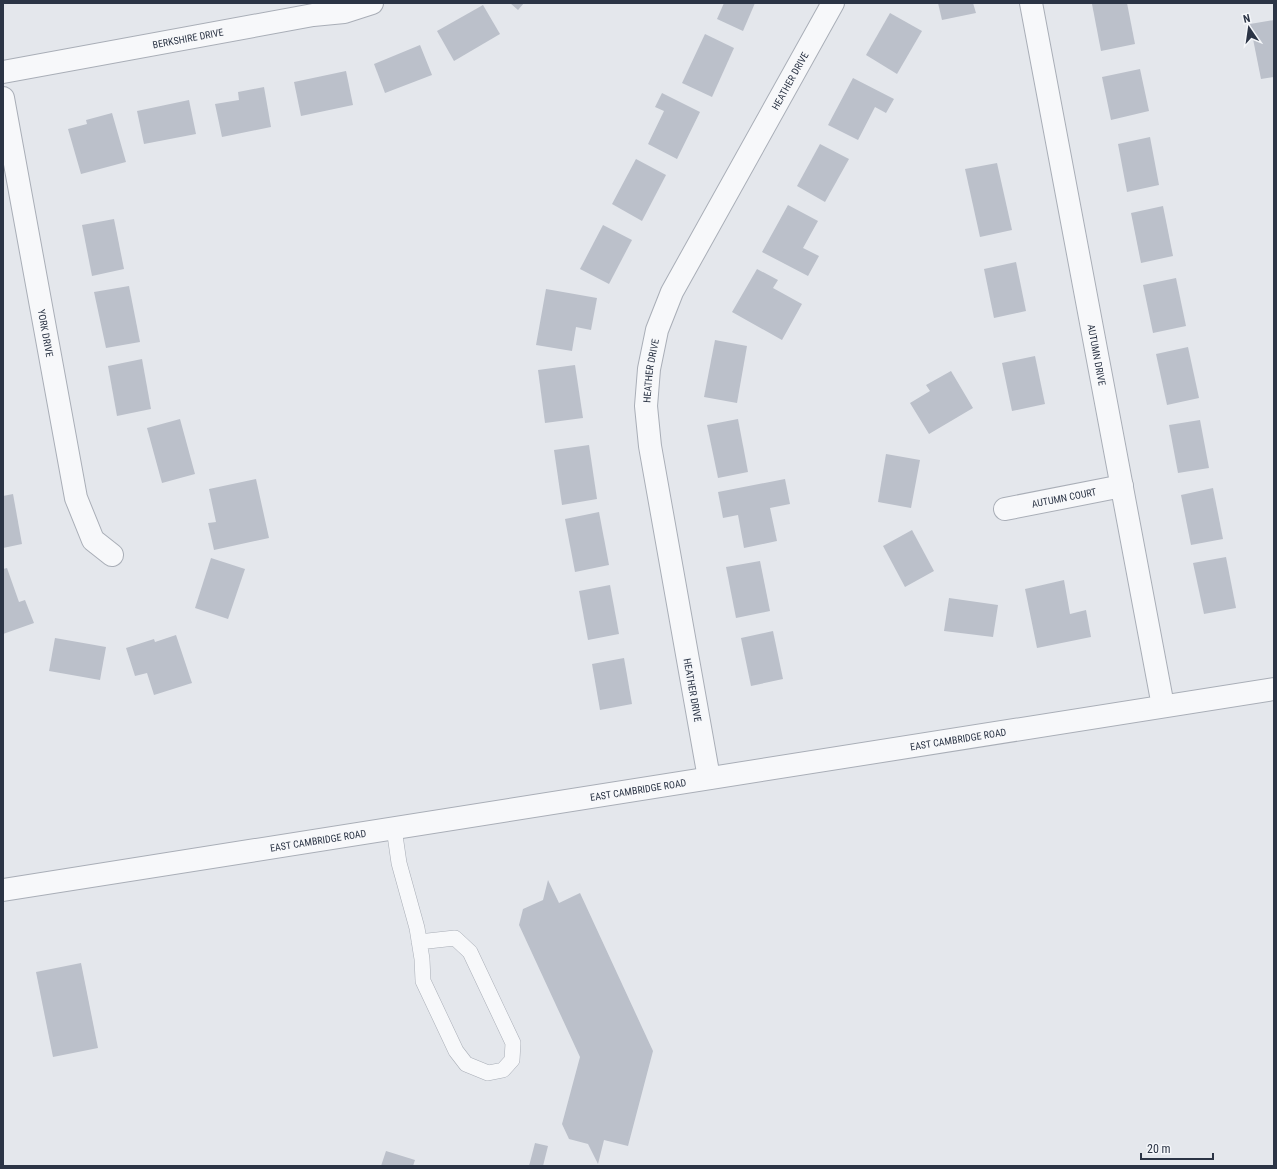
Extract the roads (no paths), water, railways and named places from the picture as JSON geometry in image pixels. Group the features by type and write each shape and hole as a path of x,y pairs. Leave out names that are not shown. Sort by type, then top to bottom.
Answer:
{"street":[{"name":"BERKSHIRE DRIVE","path":"3,72 313,15 344,12 372,3"},
{"name":"HEATHER DRIVE","path":"709,778 650,446 646,406 649,370 657,330 672,292 833,3"},
{"name":"AUTUMN DRIVE","path":"1031,3 1163,706"},
{"name":"YORK DRIVE","path":"3,98 76,498 93,540 112,556"},
{"name":"AUTUMN COURT","path":"1005,508 1122,486"},
{"name":"EAST CAMBRIDGE ROAD","path":"3,890 1274,689"}],"lane":[{"path":"394,828 399,863 417,928 423,981 456,1051 466,1064 488,1073 503,1070 512,1060 513,1043 470,952 455,938 419,942"}]}
